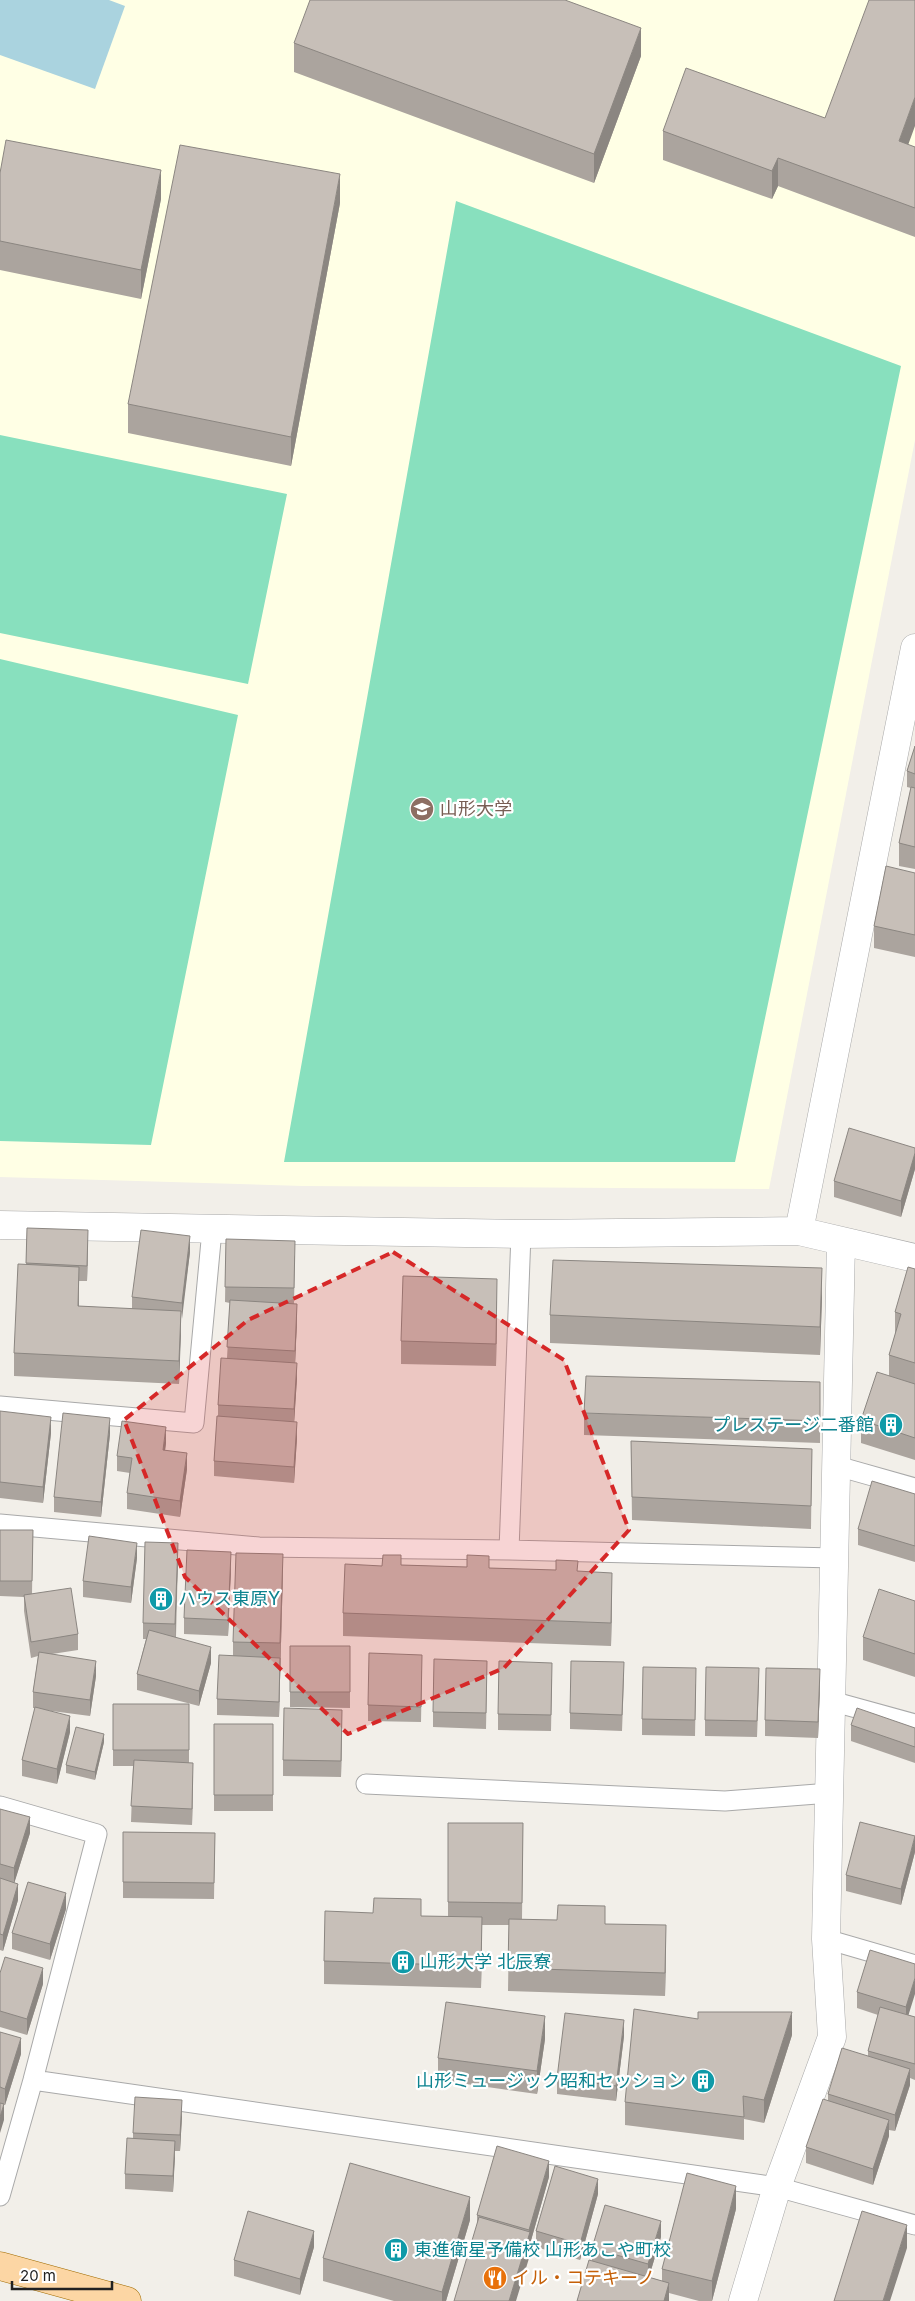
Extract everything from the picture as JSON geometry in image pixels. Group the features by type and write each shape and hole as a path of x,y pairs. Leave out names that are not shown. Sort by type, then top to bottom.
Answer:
{"main road":[{"path":"0,2266 127,2301"}],"street":[{"path":"799,1231 915,648"},
{"path":"0,1226 521,1234 799,1231 915,1258"},
{"path":"743,2301 777,2187 832,2037 826,1938 841,1242"}],"lane":[{"path":"0,1406 194,1423 212,1230"},
{"path":"509,1550 521,1234"},
{"path":"837,1466 915,1488"},
{"path":"0,1524 259,1547 509,1550 834,1558"},
{"path":"831,1701 915,1724"},
{"path":"366,1784 725,1800 830,1793"},
{"path":"0,1806 97,1834 33,2080 0,2196"},
{"path":"826,1938 915,1965"},
{"path":"33,2080 777,2187 915,2225"}],"highlighted area":[{"path":"393,1252 564,1360 629,1530 504,1668 348,1734 185,1577 124,1420 248,1320"}],"shaded area":[{"name":"山形大学","path":"0,0 915,0 915,440 769,1189 303,1186 0,1177"}],"green space":[{"path":"456,201 901,366 735,1162 284,1162"},
{"path":"0,435 287,494 248,684 0,633"},
{"path":"0,659 238,715 151,1145 0,1141"}],"water":[{"path":"0,0 109,0 125,6 95,89 0,55"}],"building":[{"path":"310,0 565,0 641,28 594,154 294,43"},
{"path":"869,0 915,0 915,97 899,141 915,147 915,208 778,158 772,171 663,131 686,68 825,118"},
{"path":"6,140 161,170 141,270 0,241 0,173"},
{"path":"180,145 340,174 291,437 128,404"},
{"path":"915,746 915,774 907,771"},
{"path":"911,787 915,788 915,847 899,843"},
{"path":"886,866 915,873 915,935 874,926"},
{"path":"849,1128 915,1148 901,1201 834,1181"},
{"path":"27,1228 88,1230 87,1266 26,1263"},
{"path":"141,1230 190,1236 182,1303 132,1297"},
{"path":"226,1239 295,1241 294,1288 225,1287"},
{"path":"553,1260 822,1268 820,1327 550,1315"},
{"path":"18,1264 79,1267 78,1306 181,1311 179,1361 14,1353"},
{"path":"908,1267 915,1269 915,1363 889,1355 901,1314 895,1312"},
{"path":"403,1276 497,1279 496,1344 401,1341"},
{"path":"230,1300 297,1304 295,1351 227,1347"},
{"path":"221,1358 297,1363 294,1409 218,1405"},
{"path":"877,1372 915,1384 915,1438 861,1420"},
{"path":"586,1376 820,1382 820,1421 584,1413"},
{"path":"0,1411 51,1417 43,1487 0,1482"},
{"path":"63,1413 110,1418 101,1502 54,1497"},
{"path":"217,1416 297,1422 294,1467 214,1461"},
{"path":"122,1421 166,1427 163,1450 187,1453 180,1501 127,1493 132,1458 117,1456"},
{"path":"631,1441 812,1449 811,1506 632,1497"},
{"path":"872,1481 915,1494 915,1546 858,1529"},
{"path":"0,1530 33,1530 32,1581 0,1581"},
{"path":"89,1536 137,1543 131,1587 83,1581"},
{"name":"ハウス東原Y","path":"145,1542 178,1543 175,1624 143,1623"},
{"path":"187,1550 231,1552 228,1620 184,1618"},
{"path":"236,1553 283,1554 280,1643 233,1642"},
{"path":"383,1555 401,1555 401,1565 467,1567 467,1555 489,1556 489,1568 556,1570 556,1560 578,1561 577,1571 612,1573 611,1623 343,1613 345,1564 382,1566"},
{"path":"71,1588 78,1634 31,1642 24,1595"},
{"path":"879,1589 915,1601 915,1654 863,1637"},
{"path":"149,1630 211,1647 199,1691 137,1674"},
{"path":"290,1646 350,1646 350,1692 290,1692"},
{"path":"39,1652 96,1661 90,1700 33,1692"},
{"path":"369,1653 422,1655 421,1707 368,1705"},
{"path":"219,1655 280,1658 279,1702 217,1699"},
{"path":"434,1659 487,1661 486,1713 433,1712"},
{"path":"499,1661 552,1663 551,1715 498,1714"},
{"path":"571,1661 624,1662 622,1715 570,1713"},
{"path":"643,1667 696,1668 695,1720 642,1719"},
{"path":"706,1667 759,1668 757,1721 705,1720"},
{"path":"766,1668 820,1669 818,1722 765,1720"},
{"path":"113,1704 189,1704 189,1750 113,1750"},
{"path":"35,1707 70,1716 57,1769 22,1760"},
{"path":"284,1708 342,1710 341,1761 283,1760"},
{"path":"857,1708 915,1728 915,1747 851,1725"},
{"path":"214,1724 273,1724 273,1795 214,1795"},
{"path":"76,1727 104,1734 95,1772 66,1765"},
{"path":"134,1760 193,1763 192,1809 131,1806"},
{"path":"0,1809 30,1817 14,1868 0,1864"},
{"path":"860,1822 915,1836 901,1889 846,1875"},
{"path":"448,1823 523,1823 522,1903 448,1902"},
{"path":"123,1832 215,1833 214,1883 123,1882"},
{"path":"0,1878 18,1884 3,1935 0,1934"},
{"path":"28,1882 66,1893 50,1944 12,1933"},
{"path":"374,1898 421,1899 421,1916 482,1917 481,1966 324,1961 325,1911 373,1913"},
{"path":"558,1905 605,1906 605,1924 666,1925 665,1973 508,1968 509,1919 557,1920"},
{"path":"870,1950 915,1964 915,1978 906,2007 857,1992"},
{"path":"5,1957 43,1968 27,2019 0,2011 0,1973"},
{"path":"446,2002 545,2016 537,2071 438,2058"},
{"path":"880,2007 915,2017 915,2064 868,2051"},
{"name":"山形ミュージック昭和セッション","path":"634,2009 698,2019 698,2012 792,2012 764,2100 743,2096 744,2117 625,2102"},
{"path":"565,2013 624,2020 616,2086 557,2078"},
{"path":"0,2032 21,2038 5,2089 0,2087"},
{"path":"842,2048 910,2069 895,2115 828,2094"},
{"path":"135,2097 182,2100 180,2135 133,2133"},
{"path":"823,2099 889,2120 873,2169 806,2147"},
{"path":"0,2103 4,2104 0,2117"},
{"path":"127,2138 175,2141 173,2176 125,2174"},
{"path":"497,2146 549,2161 529,2230 477,2215"},
{"name":"東進衛星予備校 山形あこや町校","path":"350,2163 470,2197 442,2292 323,2258"},
{"path":"555,2166 598,2179 580,2244 536,2231"},
{"path":"687,2173 736,2186 712,2281 662,2269"},
{"path":"605,2205 661,2221 648,2264 592,2248"},
{"path":"248,2211 314,2231 300,2279 234,2260"},
{"path":"862,2211 907,2225 883,2301 834,2301"},
{"name":"イル・コテキーノ","path":"479,2217 530,2232 509,2301 454,2301"},
{"path":"589,2260 669,2283 664,2301 577,2301"}],"place":[{"name":"山形大学","path":"422,809"},
{"name":"プレステージ二番館","path":"891,1425"},
{"name":"ハウス東原Y","path":"161,1599"},
{"name":"山形大学 北辰寮","path":"403,1962"},
{"name":"山形ミュージック昭和セッション","path":"703,2081"},
{"name":"東進衛星予備校 山形あこや町校","path":"396,2250"},
{"name":"イル・コテキーノ","path":"495,2278"}]}
